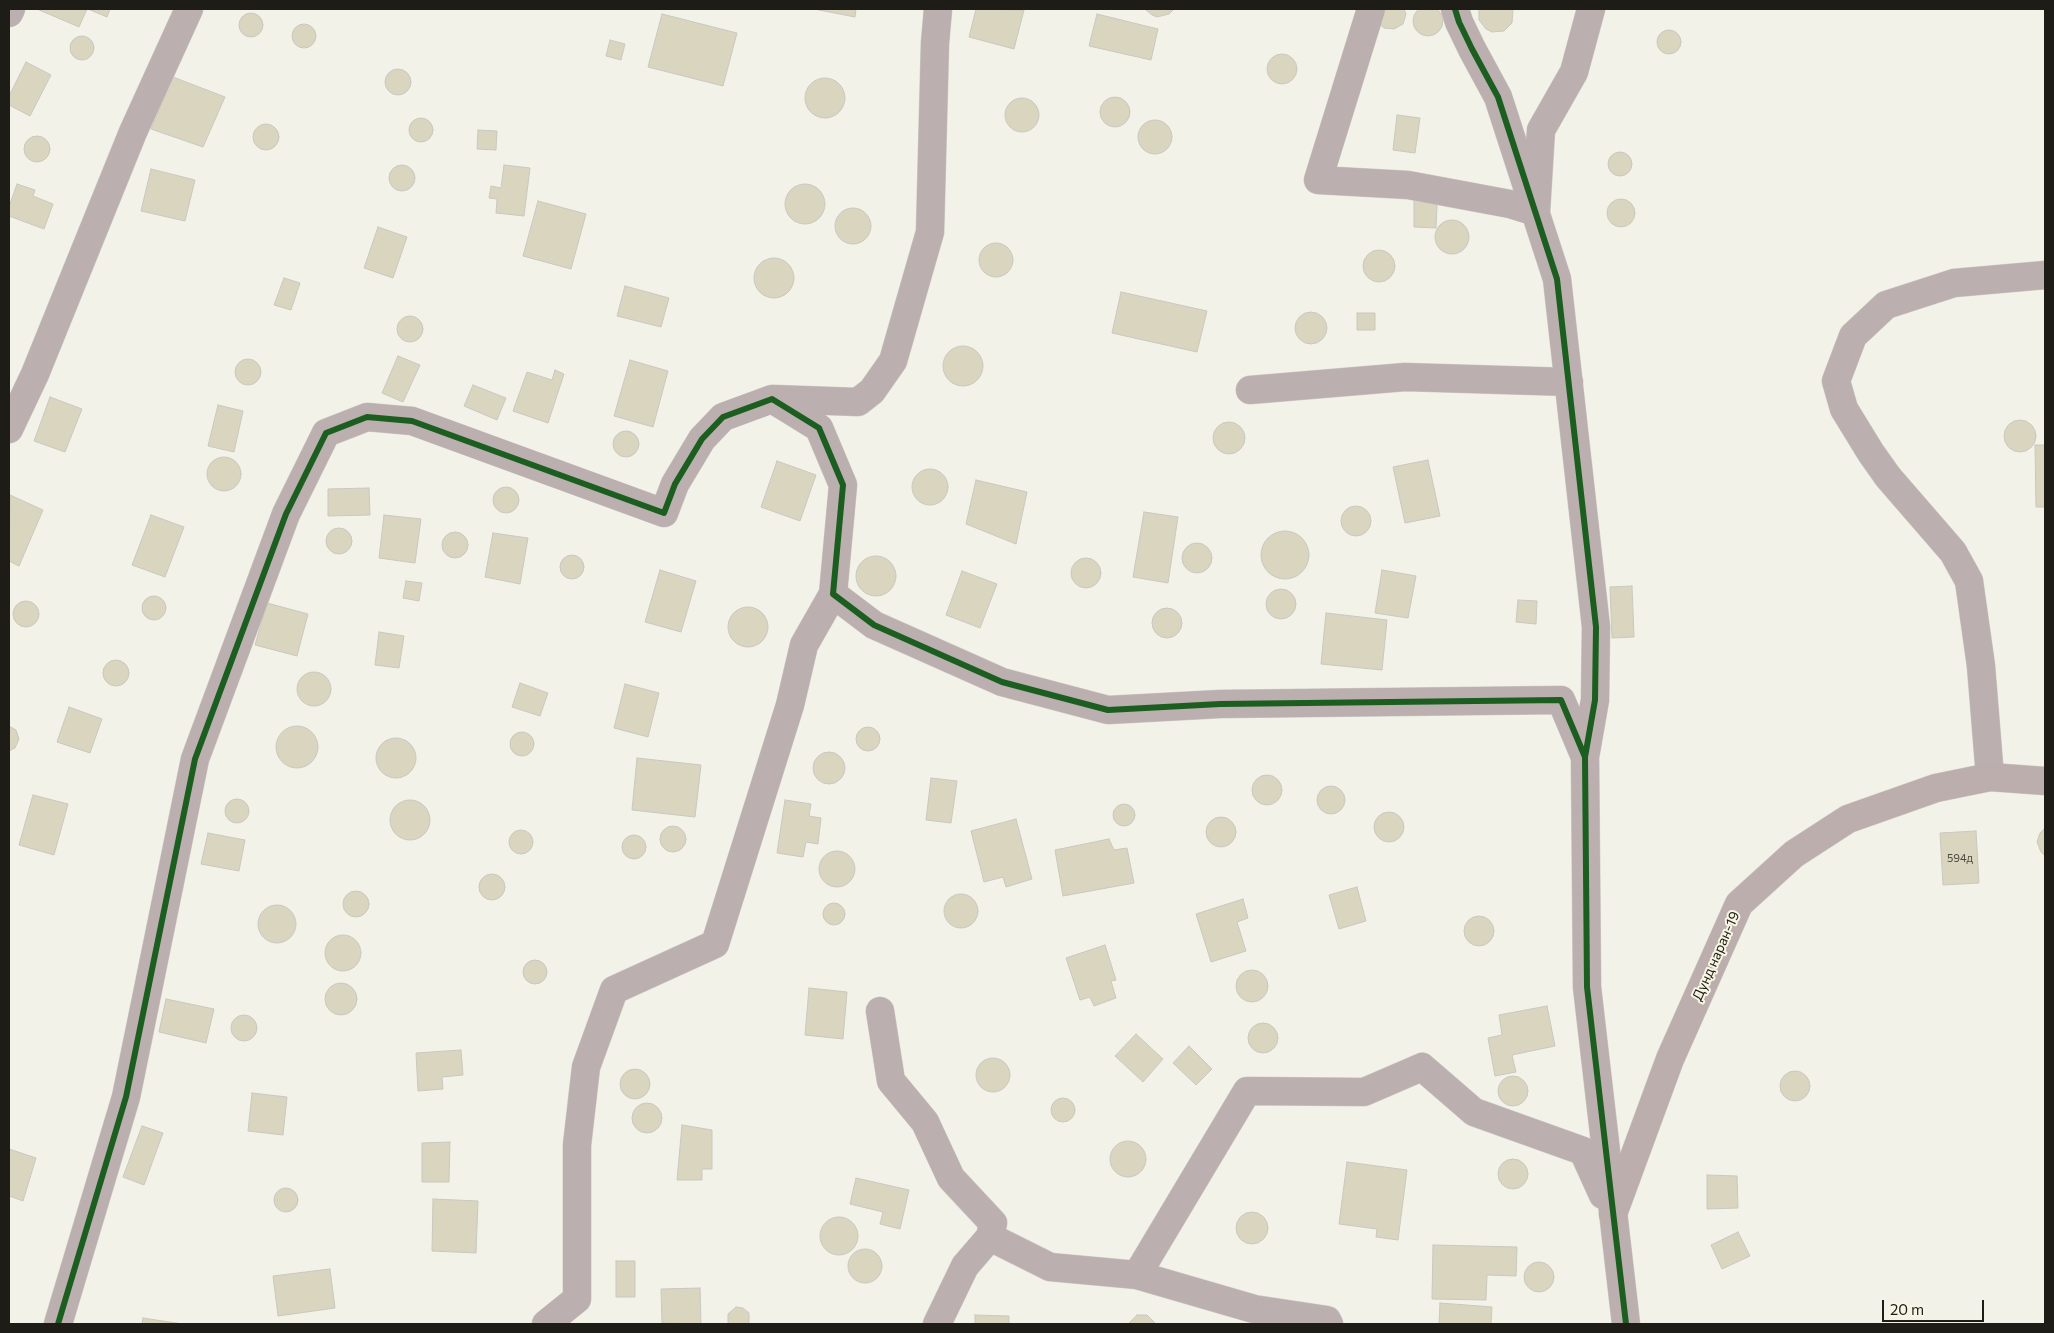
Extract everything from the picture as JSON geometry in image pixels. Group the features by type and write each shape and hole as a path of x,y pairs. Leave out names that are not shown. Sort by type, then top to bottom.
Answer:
{"street":[{"path":"9,13 11,9"},
{"path":"9,429 35,374 133,132 189,9"},
{"path":"58,1324 126,1097 195,759 286,514 326,433 367,417 412,421 664,513 675,484 702,439 723,417 772,399 858,402 872,391 893,361 930,232 935,42 938,9"},
{"path":"1371,9 1318,180 1408,185 1510,204 1536,212"},
{"path":"1455,9 1472,49 1498,98 1557,279 1596,627 1594,700 1584,758 1587,987 1626,1324"},
{"path":"1536,212 1542,130 1574,72 1591,9"},
{"path":"1990,777 1982,666 1969,581 1953,552 1888,477 1871,453 1844,409 1836,381 1853,336 1886,305 1954,283 2045,275"},
{"path":"1250,390 1405,377 1569,382"},
{"path":"546,1324 576,1299 578,1145 586,1067 614,990 715,944 790,705 804,645 833,594 844,485 819,428 772,399"},
{"path":"833,594 874,625 1002,682 1108,710 1220,704 1561,700 1584,758"},
{"name":"Дунд наран-19","path":"1612,1214 1670,1059 1739,904 1794,854 1848,819 1936,788 1990,777 2045,781"},
{"path":"880,1011 891,1080 925,1122 951,1178 993,1223 990,1237 965,1266 937,1324"},
{"path":"1137,1275 1247,1091 1364,1092 1422,1067 1474,1112 1583,1151 1612,1214"},
{"path":"990,1237 1050,1267 1137,1275 1254,1309 1326,1320 1329,1324"}],"building":[{"path":"1428,6 1434,7 1442,15 1442,27 1434,35 1428,36 1422,35 1414,27 1413,21 1414,15 1422,7"},
{"path":"37,9 87,9 79,27"},
{"path":"88,9 110,9 107,17"},
{"path":"814,9 856,9 855,17"},
{"path":"976,9 1024,10 1014,49 969,37"},
{"path":"1145,9 1174,9 1169,14 1157,17"},
{"path":"1377,9 1404,9 1406,14 1403,24 1394,29 1384,28 1377,22"},
{"path":"1479,9 1513,9 1512,23 1504,31 1492,32 1486,29 1479,20"},
{"path":"246,13 256,13 263,20 263,30 256,37 246,37 239,30 239,20"},
{"path":"662,14 737,33 723,86 648,67"},
{"path":"1097,14 1158,29 1151,60 1089,46"},
{"path":"299,24 309,24 316,31 316,41 309,48 299,48 292,41 292,31"},
{"path":"1669,30 1678,33 1681,42 1678,51 1669,54 1660,51 1657,42 1660,33"},
{"path":"77,36 87,36 94,43 94,53 87,60 77,60 70,53 70,43"},
{"path":"610,40 625,44 621,60 606,56"},
{"path":"1282,54 1288,55 1296,63 1296,75 1288,83 1282,84 1276,83 1268,75 1267,69 1268,63 1276,55"},
{"path":"26,62 51,75 30,116 9,105 9,96"},
{"path":"398,69 407,73 411,82 407,91 398,95 389,91 385,82 389,73"},
{"path":"173,77 225,97 203,147 151,129"},
{"path":"825,78 839,84 845,98 839,112 825,118 811,112 805,98 811,84"},
{"path":"1115,97 1125,102 1130,112 1125,122 1115,127 1105,122 1100,112 1105,102"},
{"path":"1022,98 1034,103 1039,115 1034,127 1022,132 1010,127 1005,115 1010,103"},
{"path":"1397,115 1420,118 1415,153 1393,150"},
{"path":"416,118 426,118 433,125 433,135 426,142 416,142 409,135 409,125"},
{"path":"1155,120 1162,121 1167,125 1171,130 1171,144 1167,149 1162,153 1155,154 1148,153 1143,149 1139,144 1138,137 1139,130 1143,125 1148,121"},
{"path":"266,124 275,128 279,137 275,146 266,150 257,146 253,137 257,128"},
{"path":"478,130 497,131 496,150 477,149"},
{"path":"37,136 46,140 50,149 46,158 37,162 28,158 24,149 28,140"},
{"path":"1620,152 1629,155 1632,164 1629,173 1620,176 1611,173 1608,164 1611,155"},
{"path":"402,165 411,169 415,178 411,187 402,191 393,187 389,178 393,169"},
{"path":"504,165 530,168 524,216 496,213 497,199 489,198 491,186 501,188"},
{"path":"151,169 195,180 185,221 141,211"},
{"path":"17,184 35,190 33,196 53,204 44,229 9,216 9,207"},
{"path":"809,184 816,187 822,193 825,204 824,212 816,221 809,224 801,224 794,221 786,212 785,200 788,193 797,185"},
{"path":"1414,198 1437,205 1436,228 1414,227"},
{"path":"1621,199 1631,203 1635,213 1631,223 1621,227 1611,223 1607,213 1611,203"},
{"path":"538,201 586,214 571,269 523,256"},
{"path":"853,208 865,214 871,226 865,238 853,244 841,238 835,226 841,214"},
{"path":"1452,220 1464,225 1469,237 1464,249 1452,254 1440,249 1435,237 1440,225"},
{"path":"378,227 407,237 393,278 364,268"},
{"path":"996,243 1008,248 1013,260 1008,272 996,277 984,272 979,260 984,248"},
{"path":"1379,250 1385,251 1390,255 1394,260 1394,272 1390,277 1385,281 1379,282 1373,281 1368,277 1364,272 1363,266 1364,260 1368,255 1373,251"},
{"path":"774,258 785,261 791,267 794,278 791,289 785,295 774,298 763,295 757,289 754,278 757,267 763,261"},
{"path":"284,278 300,283 291,310 274,305"},
{"path":"625,286 669,298 661,327 617,316"},
{"path":"1121,292 1207,311 1197,352 1112,333"},
{"path":"1311,312 1322,317 1327,328 1322,339 1311,344 1300,339 1295,328 1300,317"},
{"path":"1357,313 1375,313 1375,330 1357,330"},
{"path":"410,316 419,320 423,329 419,338 410,342 401,338 397,329 401,320"},
{"path":"963,346 977,352 983,366 977,380 963,386 949,380 943,366 949,352"},
{"path":"398,356 420,365 403,402 382,393"},
{"path":"248,359 257,363 261,372 257,381 248,385 239,381 235,372 239,363"},
{"path":"630,360 668,371 653,427 614,416"},
{"path":"555,370 564,374 548,423 513,411 527,372 552,380"},
{"path":"473,385 506,398 497,420 464,406"},
{"path":"50,397 82,409 65,452 34,441"},
{"path":"218,405 243,411 234,452 208,446"},
{"path":"2020,420 2026,421 2031,425 2035,430 2035,442 2031,447 2026,451 2020,452 2014,451 2009,447 2005,442 2004,436 2005,430 2009,425 2014,421"},
{"path":"1229,422 1240,427 1245,438 1240,449 1229,454 1218,449 1213,438 1218,427"},
{"path":"626,431 635,435 639,444 635,453 626,457 617,453 613,444 617,435"},
{"path":"2035,445 2045,445 2045,507 2036,507"},
{"path":"224,457 236,462 241,474 236,486 224,491 212,486 207,474 212,462"},
{"path":"1428,460 1440,516 1405,523 1393,467"},
{"path":"777,461 816,475 800,521 761,507"},
{"path":"930,469 943,474 948,487 943,500 930,505 917,500 912,487 917,474"},
{"path":"976,480 1027,492 1016,544 966,524"},
{"path":"506,487 515,491 519,500 515,509 506,513 497,509 493,500 497,491"},
{"path":"369,488 370,515 328,516 328,489"},
{"path":"10,495 43,510 19,566 9,561"},
{"path":"1356,506 1367,510 1371,521 1367,532 1356,536 1345,532 1341,521 1345,510"},
{"path":"1144,512 1178,517 1168,583 1133,577"},
{"path":"151,515 184,527 165,577 132,565"},
{"path":"384,515 421,519 415,563 379,558"},
{"path":"339,528 348,532 352,541 348,550 339,554 330,550 326,541 330,532"},
{"path":"1280,531 1290,531 1302,538 1309,550 1309,560 1302,572 1290,579 1280,579 1272,575 1265,568 1261,560 1261,550 1265,542 1272,535"},
{"path":"455,532 464,536 468,545 464,554 455,558 446,554 442,545 446,536"},
{"path":"493,533 528,538 520,584 485,577"},
{"path":"1197,543 1208,547 1212,558 1208,569 1197,573 1186,569 1182,558 1186,547"},
{"path":"567,555 577,555 584,562 584,572 577,579 567,579 560,572 560,562"},
{"path":"880,556 887,559 893,565 896,576 895,584 887,593 880,596 872,596 865,593 857,584 856,572 859,565 868,557"},
{"path":"1086,558 1097,562 1101,573 1097,584 1086,588 1075,584 1071,573 1075,562"},
{"path":"660,570 696,581 681,632 645,622"},
{"path":"1382,570 1416,576 1408,618 1375,613"},
{"path":"962,571 997,584 980,628 946,615"},
{"path":"406,581 422,583 419,601 403,598"},
{"path":"1632,586 1634,637 1612,638 1610,587"},
{"path":"1281,589 1292,593 1296,604 1292,615 1281,619 1270,615 1266,604 1270,593"},
{"path":"149,596 159,596 166,603 166,613 159,620 149,620 142,613 142,603"},
{"path":"1518,600 1537,601 1536,624 1516,622"},
{"path":"26,601 35,605 39,614 35,623 26,627 17,623 13,614 17,605"},
{"path":"267,603 308,614 297,656 255,645"},
{"path":"748,607 759,610 765,616 768,627 765,638 759,644 748,647 737,644 731,638 728,627 731,616 737,610"},
{"path":"1167,608 1178,612 1182,623 1178,634 1167,638 1156,634 1152,623 1156,612"},
{"path":"1326,613 1387,620 1382,670 1321,664"},
{"path":"379,632 404,636 399,668 375,665"},
{"path":"116,660 125,664 129,673 125,682 116,686 107,682 103,673 107,664"},
{"path":"314,672 321,673 326,677 330,682 330,696 326,701 321,705 314,706 307,705 302,701 298,696 297,689 298,682 302,677 307,673"},
{"path":"520,683 548,693 540,716 512,707"},
{"path":"625,684 659,693 648,737 614,728"},
{"path":"69,707 102,719 90,753 57,742"},
{"path":"9,726 16,730 19,739 15,748 9,751"},
{"path":"297,726 312,732 318,747 312,762 297,768 282,762 276,747 282,732"},
{"path":"868,727 877,730 880,739 877,748 868,751 859,748 856,739 859,730"},
{"path":"517,732 527,732 534,739 534,749 527,756 517,756 510,749 510,739"},
{"path":"396,738 410,744 416,758 410,772 396,778 382,772 376,758 382,744"},
{"path":"829,752 835,753 840,757 844,762 844,774 840,779 835,783 829,784 823,783 818,779 814,774 813,768 814,762 818,757 823,753"},
{"path":"637,758 701,765 695,817 632,810"},
{"path":"1267,775 1278,779 1282,790 1278,801 1267,805 1256,801 1252,790 1256,779"},
{"path":"931,778 957,781 951,823 926,820"},
{"path":"1331,786 1341,790 1345,800 1341,810 1331,814 1321,810 1317,800 1321,790"},
{"path":"33,795 68,804 54,855 19,845"},
{"path":"232,799 242,799 249,806 249,816 242,823 232,823 225,816 225,806"},
{"path":"414,800 421,803 427,809 430,820 429,828 421,837 414,840 406,840 399,837 391,828 390,816 393,809 402,801"},
{"path":"785,800 811,804 809,816 821,818 818,844 806,842 803,857 777,853"},
{"path":"1120,804 1128,804 1135,811 1135,819 1128,826 1120,826 1113,819 1113,811"},
{"path":"1389,812 1400,816 1404,827 1400,838 1389,842 1378,838 1374,827 1378,816"},
{"path":"1221,817 1232,821 1236,832 1232,843 1221,847 1210,843 1206,832 1210,821"},
{"path":"1016,819 1032,879 1006,887 1003,877 984,882 971,831"},
{"path":"673,826 682,830 686,839 682,848 673,852 664,848 660,839 664,830"},
{"path":"2044,829 2045,856 2037,842 2040,833"},
{"path":"516,830 526,830 533,837 533,847 526,854 516,854 509,847 509,837"},
{"path":"1976,831 1979,883 1943,885 1940,833"},
{"path":"208,833 245,840 239,871 201,864"},
{"path":"629,835 639,835 646,842 646,852 639,859 629,859 622,852 622,842"},
{"path":"1109,839 1114,850 1127,848 1134,883 1063,896 1055,850"},
{"path":"837,851 844,852 850,856 854,862 854,876 850,882 844,886 837,887 830,886 824,882 820,876 819,869 820,862 824,856 830,852"},
{"path":"492,874 501,878 505,887 501,896 492,900 483,896 479,887 483,878"},
{"path":"1357,887 1366,921 1339,929 1329,895"},
{"path":"356,891 365,895 369,904 365,913 356,917 347,913 343,904 347,895"},
{"path":"961,894 973,899 978,911 973,923 961,928 949,923 944,911 949,899"},
{"path":"1243,899 1248,918 1237,922 1246,951 1211,962 1196,914"},
{"path":"834,903 842,906 845,914 842,922 834,925 826,922 823,914 826,906"},
{"path":"277,905 290,911 296,924 290,937 277,943 264,937 258,924 264,911"},
{"path":"1479,916 1490,920 1494,931 1490,942 1479,946 1468,942 1464,931 1468,920"},
{"path":"343,935 356,940 361,953 356,966 343,971 330,966 325,953 330,940"},
{"path":"1105,945 1116,980 1111,981 1116,998 1094,1006 1090,997 1080,1000 1066,958"},
{"path":"530,960 540,960 547,967 547,977 540,984 530,984 523,977 523,967"},
{"path":"1252,970 1258,971 1263,975 1267,980 1267,992 1263,997 1258,1001 1252,1002 1246,1001 1241,997 1237,992 1236,986 1237,980 1241,975 1246,971"},
{"path":"341,983 347,984 352,988 356,993 356,1005 352,1010 347,1014 341,1015 335,1014 330,1010 326,1005 325,999 326,993 330,988 335,984"},
{"path":"809,988 847,992 843,1039 805,1035"},
{"path":"166,999 214,1009 206,1043 159,1032"},
{"path":"1547,1006 1555,1046 1512,1055 1516,1072 1495,1076 1488,1038 1502,1035 1499,1015"},
{"path":"244,1015 253,1019 257,1028 253,1037 244,1041 235,1037 231,1028 235,1019"},
{"path":"1263,1023 1274,1027 1278,1038 1274,1049 1263,1053 1252,1049 1248,1038 1252,1027"},
{"path":"1136,1034 1163,1059 1143,1082 1115,1056"},
{"path":"1189,1046 1212,1069 1196,1085 1173,1063"},
{"path":"461,1050 463,1075 442,1077 443,1089 418,1091 416,1053"},
{"path":"993,1058 1005,1063 1010,1075 1005,1087 993,1092 981,1087 976,1075 981,1063"},
{"path":"635,1069 646,1073 650,1084 646,1095 635,1099 624,1095 620,1084 624,1073"},
{"path":"1795,1071 1806,1075 1810,1086 1806,1097 1795,1101 1784,1097 1780,1086 1784,1075"},
{"path":"1513,1076 1524,1080 1528,1091 1524,1102 1513,1106 1502,1102 1498,1091 1502,1080"},
{"path":"252,1093 287,1097 283,1135 248,1131"},
{"path":"1063,1098 1072,1101 1075,1110 1072,1119 1063,1122 1054,1119 1051,1110 1054,1101"},
{"path":"647,1103 658,1107 662,1118 658,1129 647,1133 636,1129 632,1118 636,1107"},
{"path":"682,1125 712,1130 712,1169 702,1169 702,1180 677,1180"},
{"path":"142,1126 163,1133 144,1185 123,1177"},
{"path":"1128,1141 1140,1147 1146,1159 1140,1171 1128,1177 1116,1171 1110,1159 1116,1147"},
{"path":"450,1142 449,1182 422,1182 422,1143"},
{"path":"9,1149 36,1158 23,1201 9,1196"},
{"path":"1513,1159 1524,1163 1528,1174 1524,1185 1513,1189 1502,1185 1498,1174 1502,1163"},
{"path":"1347,1162 1407,1170 1398,1240 1376,1237 1377,1229 1339,1224"},
{"path":"1707,1175 1737,1176 1738,1208 1707,1209"},
{"path":"856,1178 909,1190 900,1229 880,1224 883,1212 850,1204"},
{"path":"281,1188 291,1188 298,1195 298,1205 291,1212 281,1212 274,1205 274,1195"},
{"path":"433,1199 478,1201 476,1253 432,1251"},
{"path":"1252,1212 1258,1213 1263,1217 1267,1222 1267,1234 1263,1239 1258,1243 1252,1244 1246,1243 1241,1239 1237,1234 1236,1228 1237,1222 1241,1217 1246,1213"},
{"path":"839,1217 853,1222 858,1236 853,1250 839,1255 825,1250 820,1236 825,1222"},
{"path":"1738,1232 1750,1256 1722,1269 1711,1245"},
{"path":"1433,1245 1517,1247 1516,1276 1487,1275 1486,1300 1432,1299"},
{"path":"865,1249 877,1254 882,1266 877,1278 865,1283 853,1278 848,1266 853,1254"},
{"path":"616,1261 635,1261 635,1297 616,1297"},
{"path":"1539,1262 1550,1266 1554,1277 1550,1288 1539,1292 1528,1288 1524,1277 1528,1266"},
{"path":"330,1269 335,1308 278,1316 273,1276"},
{"path":"700,1288 701,1324 662,1323 661,1289"},
{"path":"1440,1303 1492,1307 1491,1324 1439,1324"},
{"path":"736,1307 743,1308 749,1313 749,1324 728,1324 728,1314"},
{"path":"975,1315 1009,1316 1009,1324 975,1324"},
{"path":"1137,1315 1147,1315 1156,1324 1128,1324"},
{"path":"143,1318 183,1324 142,1324"}],"cycle path":[{"path":"1455,9 1472,49 1498,97 1557,279 1596,627 1595,700 1585,757 1587,987 1626,1324"},
{"path":"58,1324 126,1097 195,759 286,514 326,433 367,417 412,421 664,513 675,484 702,439 723,417 772,399 819,428 843,485 833,594 874,625 1002,682 1108,710 1220,704 1561,700 1585,757"}]}
